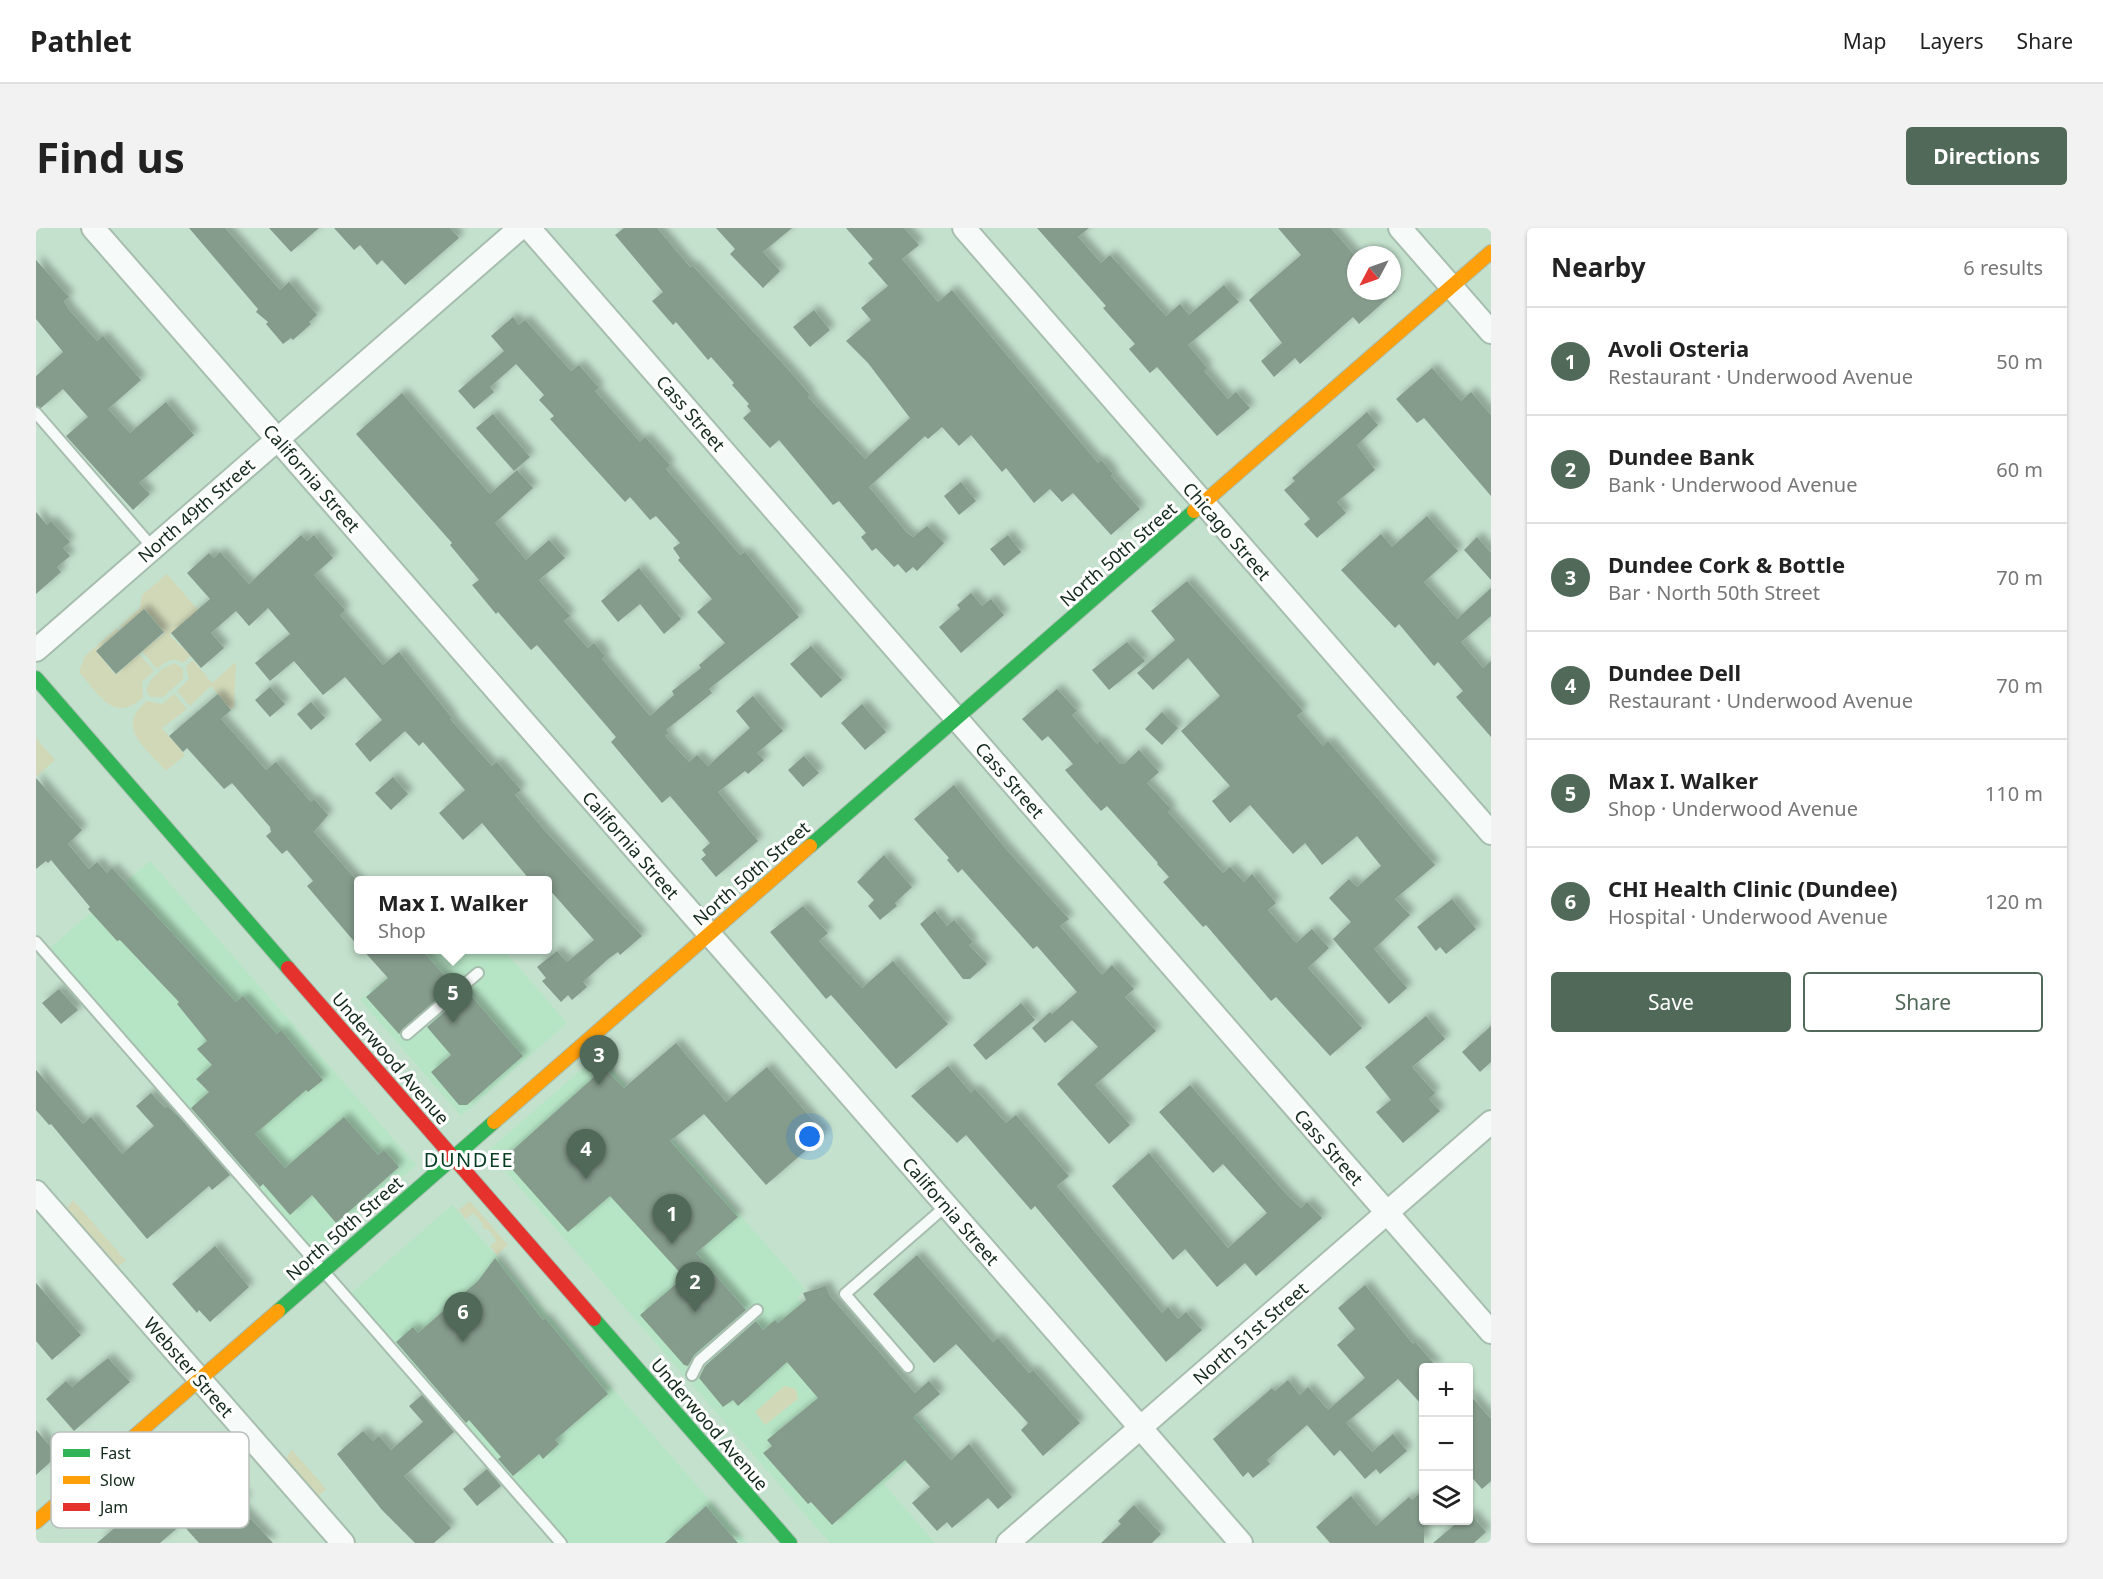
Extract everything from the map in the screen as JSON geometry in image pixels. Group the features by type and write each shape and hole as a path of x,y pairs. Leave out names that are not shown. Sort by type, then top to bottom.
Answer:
{"street":[{"name":"California Street","path":"93,228 1241,1543"},
{"name":"North 49th Street","path":"36,650 520,228"},
{"name":"Cass Street","path":"529,228 1491,1332"},
{"name":"Chicago Street","path":"964,228 1491,833"},
{"path":"1400,228 1491,333"},
{"name":"North 50th Street","path":"139,1432 1491,252"},
{"name":"Underwood Avenue","path":"36,678 790,1543"},
{"name":"North 51st Street","path":"1017,1540 1141,1428 1491,1122"},
{"name":"Webster Street","path":"36,1191 246,1432"},
{"name":"Webster Street","path":"249,1436 343,1543"},
{"name":"North 50th Street","path":"36,1522 51,1509"}],"lane":[{"path":"36,413 153,548"},
{"path":"36,942 561,1543"},
{"path":"407,1034 478,973"},
{"path":"908,1367 845,1294 946,1206"},
{"path":"692,1375 699,1360 757,1310"}],"shaded area":[{"path":"167,574 198,610 169,635 191,656 183,663 169,660 157,669 142,651 165,633 145,609 122,629 120,626 140,608 142,595"},
{"path":"117,628 119,631 96,651 116,675 139,654 154,671 142,682 143,697 133,705 123,708 107,703 79,672 85,656"},
{"path":"193,660 212,683 236,662 234,707 231,710 211,686 190,706 177,691 189,679 186,666"},
{"path":"175,663 183,669 183,679 163,697 150,697 146,690 151,681 166,667"},
{"path":"174,694 187,709 162,728 185,755 166,771 142,746 133,729 133,720 147,701 162,704"},
{"path":"36,738 55,760 36,777"},
{"path":"150,861 416,1165 315,1254 49,949"},
{"path":"413,954 507,954 567,1023 461,1116 360,1000"},
{"path":"599,1054 805,1289 797,1297 887,1400 896,1393 935,1438 884,1484 935,1543 830,1543 488,1151"},
{"path":"73,1200 126,1261 116,1267 66,1209"},
{"path":"470,1201 508,1245 497,1255 490,1246 497,1241 488,1229 483,1229 483,1224 473,1213 466,1219 459,1210"},
{"path":"452,1205 747,1543 565,1543 349,1295"},
{"path":"784,1386 796,1389 798,1399 765,1425 755,1412"},
{"path":"292,1450 326,1489 317,1497 285,1460"}],"building":[{"path":"189,228 225,228 280,290 289,282 317,315 309,322 311,324 293,340 291,338 283,344 266,324 268,322 256,312 258,309"},
{"path":"269,228 319,228 291,252"},
{"path":"334,228 450,228 459,238 405,285 382,260 377,265 360,245 354,250"},
{"path":"624,228 657,228 690,267 693,266 794,376 810,395 808,397 865,459 910,418 868,363 846,341 871,320 861,308 888,286 868,263 873,259 846,228 904,228 919,245 902,259 938,302 952,290 1098,463 1101,460 1113,474 1111,476 1140,509 1111,535 1073,493 1062,502 1050,489 1034,503 1006,468 1002,472 971,435 959,446 942,427 928,439 925,436 869,487 907,533 913,537 927,526 944,543 917,571 913,567 906,573 898,564 894,567 876,548 872,551 861,537 866,533 839,501 833,505 779,440 770,448 743,418 751,411 747,406 749,404 732,385 734,383 711,357 708,360 676,322 673,325 652,301 663,292 615,235"},
{"path":"716,228 792,228 763,252 780,271 763,288 730,254 735,249"},
{"path":"1037,228 1089,228 1078,237 1101,263 1110,255 1166,316 1180,304 1189,315 1224,285 1239,302 1188,345 1207,368 1204,371 1228,399 1236,392 1250,408 1217,436 1157,367 1150,373 1129,349 1135,344 1103,308 1106,306"},
{"path":"1278,228 1331,228 1347,247 1347,300 1386,300 1359,324 1353,317 1300,364 1295,358 1274,377 1261,361 1282,343 1249,300 1301,255"},
{"path":"36,260 69,297 64,301 69,310 97,341 103,336 141,380 108,409 130,433 166,402 194,435 139,483 150,494 133,510 66,436 88,417 63,389 41,408 36,406 36,376 63,352 36,319"},
{"path":"814,310 830,330 810,347 793,327"},
{"path":"513,317 519,325 525,320 571,371 579,365 599,388 595,391 640,442 645,437 670,465 666,469 740,555 745,552 799,617 709,689 712,693 666,730 669,733 665,736 689,762 697,755 708,766 750,728 736,711 753,696 783,731 757,753 764,760 748,774 745,771 718,792 758,841 716,877 701,859 706,855 702,850 710,843 670,796 662,803 611,742 616,737 537,645 531,650 498,612 496,614 472,585 479,580 450,545 452,543 356,434 402,393 490,494 517,470 533,488 495,523 526,560 549,540 565,558 539,580 570,616 564,621 588,648 594,643 605,656 602,659 650,716 674,695 672,691 701,668 699,665 725,643 697,612 712,599 678,560 680,558 673,548 680,543 656,516 650,520 630,497 625,502 550,419 554,416 539,400 544,395 516,364 490,387 494,392 474,409 458,391 504,351 491,336"},
{"path":"1432,368 1461,401 1471,392 1491,415 1491,496 1424,418 1417,423 1396,399"},
{"path":"1367,412 1378,425 1357,445 1375,470 1337,502 1346,513 1317,538 1304,524 1310,519 1284,490 1295,481 1292,478"},
{"path":"493,414 530,457 514,471 476,428"},
{"path":"961,482 976,501 959,515 944,496"},
{"path":"36,512 47,525 51,521 70,542 63,548 70,556 57,567 61,572 36,594"},
{"path":"1427,516 1458,551 1424,582 1457,619 1491,588 1491,616 1461,642 1483,668 1491,661 1491,737 1456,697 1463,691 1438,662 1434,666 1399,624 1395,628 1341,570 1381,534 1392,547"},
{"path":"301,535 307,541 314,535 333,558 314,575 345,610 340,615 383,665 399,652 452,718 450,719 492,766 497,762 521,790 515,795 545,831 642,936 620,955 618,952 608,959 583,982 587,987 572,1000 568,995 561,1002 542,981 546,978 537,967 557,951 567,962 594,940 552,893 552,876 527,876 482,823 463,840 439,813 465,790 423,742 419,746 405,731 370,762 355,744 382,720 345,677 323,695 294,661 270,681 255,663 290,634 268,608 249,626 236,611 211,633 224,648 201,668 171,633 210,599 187,573 209,553 214,558 220,552 249,584"},
{"path":"1008,535 1021,552 1004,566 990,549"},
{"path":"1477,537 1491,553 1491,580 1464,550"},
{"path":"639,568 681,619 664,634 640,604 618,622 601,601"},
{"path":"1187,581 1303,711 1297,716 1323,746 1328,741 1435,865 1395,899 1410,915 1374,949 1407,988 1389,1004 1333,939 1351,922 1329,898 1349,879 1357,887 1381,866 1357,836 1322,865 1305,843 1293,854 1250,805 1230,823 1212,801 1230,786 1181,731 1220,696 1188,658 1153,690 1137,673 1175,640 1151,611"},
{"path":"971,593 982,606 991,599 1004,615 961,653 939,627 960,609 957,605"},
{"path":"144,609 164,632 116,674 96,651"},
{"path":"1127,642 1145,661 1109,690 1092,670"},
{"path":"811,646 842,680 821,698 790,664"},
{"path":"270,687 285,704 270,717 255,700"},
{"path":"1057,689 1077,711 1072,715 1097,744 1100,741 1120,764 1124,764 1139,750 1159,772 1147,783 1171,809 1168,812 1223,873 1230,867 1244,882 1252,874 1276,903 1268,910 1296,943 1312,929 1329,948 1308,968 1362,1028 1330,1056 1276,997 1271,1001 1206,925 1203,927 1163,882 1169,877 1158,863 1107,806 1101,811 1065,770 1073,764 1048,736 1042,741 1022,719"},
{"path":"218,694 231,710 221,719 266,770 276,762 311,802 314,799 328,815 314,832 354,877 354,941 307,886 313,881 287,850 282,854 266,836 271,832 270,827 232,783 224,789 187,748 183,752 169,736"},
{"path":"311,702 325,718 311,730 297,714"},
{"path":"862,704 886,732 865,750 841,723"},
{"path":"1162,712 1178,728 1162,745 1145,729"},
{"path":"804,756 819,773 803,787 788,770"},
{"path":"393,777 408,794 391,810 375,793"},
{"path":"36,778 82,830 68,844 89,869 97,862 107,873 112,868 236,1002 243,996 277,1034 281,1030 323,1080 308,1092 306,1090 255,1134 285,1168 344,1117 378,1155 384,1150 399,1167 336,1223 312,1195 290,1215 263,1184 260,1187 191,1108 209,1092 196,1079 212,1065 197,1049 207,1041 177,1004 179,1002 88,909 90,907 51,860 36,869"},
{"path":"954,785 1005,848 1069,919 1060,926 1102,975 1112,965 1134,989 1125,997 1156,1031 1095,1085 1130,1125 1109,1144 1057,1084 1098,1047 1072,1020 1045,1043 1032,1028 1077,992 1037,946 1033,949 962,869 958,873 947,860 949,858 914,819"},
{"path":"884,855 912,887 895,903 897,906 880,920 868,906 874,900 857,882"},
{"path":"1452,899 1476,929 1446,954 1440,947 1436,951 1417,927"},
{"path":"803,906 828,933 819,941 862,988 893,961 948,1024 896,1069 831,995 826,999 770,932"},
{"path":"935,911 947,926 954,920 973,942 969,945 987,964 970,979 963,979 920,924"},
{"path":"367,954 426,954 453,985 399,1034 366,997 388,978"},
{"path":"59,989 78,1010 61,1024 42,1003"},
{"path":"468,992 523,1056 467,1105 459,1105 431,1072 451,1055 427,1027"},
{"path":"1021,1003 1035,1020 986,1060 973,1045"},
{"path":"1426,1016 1445,1039 1412,1067 1435,1093 1429,1099 1440,1111 1403,1143 1376,1112 1391,1100 1365,1067"},
{"path":"1491,1026 1491,1062 1480,1072 1462,1052"},
{"path":"676,1043 726,1102 767,1067 825,1134 766,1185 704,1114 670,1141 738,1217 696,1253 746,1310 694,1355 688,1366 684,1365 640,1315 684,1277 610,1196 568,1232 503,1159 604,1068 624,1088"},
{"path":"948,1066 971,1093 975,1089 1006,1123 1016,1115 1069,1176 1057,1186 1162,1313 1168,1307 1178,1319 1186,1312 1202,1330 1166,1362 1035,1206 1031,1210 966,1135 957,1143 911,1096"},
{"path":"36,1070 83,1124 91,1117 122,1154 154,1126 136,1106 151,1093 165,1108 167,1106 179,1117 230,1175 212,1190 209,1186 147,1239 51,1124 49,1125 36,1110"},
{"path":"1190,1085 1287,1195 1301,1208 1307,1202 1322,1218 1256,1276 1245,1263 1217,1287 1185,1249 1173,1260 1112,1186 1149,1153 1228,1248 1267,1213 1223,1164 1213,1173 1159,1112"},
{"path":"215,1246 249,1287 210,1322 199,1310 197,1313 172,1284"},
{"path":"917,1255 993,1342 998,1338 1029,1373 1033,1370 1080,1423 1043,1456 1021,1430 1028,1423 956,1344 934,1363 873,1294"},
{"path":"495,1258 543,1320 545,1318 608,1394 555,1440 559,1444 543,1459 539,1454 513,1476 483,1436 469,1420 466,1423 396,1342 413,1327 418,1333 478,1281"},
{"path":"36,1283 81,1335 52,1360 36,1341"},
{"path":"1365,1285 1413,1344 1415,1342 1434,1363 1419,1363 1419,1402 1398,1379 1346,1423 1372,1452 1393,1434 1407,1451 1380,1474 1376,1469 1365,1479 1340,1450 1334,1456 1307,1425 1267,1460 1270,1464 1253,1478 1248,1472 1243,1477 1213,1439 1272,1388 1275,1391 1288,1380 1300,1395 1308,1387 1328,1410 1365,1378 1337,1345 1355,1329 1338,1308"},
{"path":"826,1286 830,1296 915,1393 929,1381 940,1394 913,1417 951,1460 969,1444 1012,1497 998,1509 988,1498 952,1528 947,1522 937,1531 912,1503 930,1487 905,1460 832,1525 811,1502 808,1504 763,1453 772,1446 767,1440 818,1398 787,1362 738,1406 733,1400 723,1407 699,1378 705,1366 756,1321 763,1330 775,1320 778,1323 806,1300 803,1293"},
{"path":"108,1358 130,1382 74,1431 46,1399 66,1381 72,1387"},
{"path":"422,1395 454,1432 404,1476 451,1528 434,1543 415,1543 382,1510 337,1454 363,1431 373,1441 379,1436 391,1450 423,1422 409,1406"},
{"path":"1473,1399 1491,1419 1491,1481 1482,1489 1473,1479"},
{"path":"36,1430 51,1447 51,1461 36,1475"},
{"path":"487,1469 501,1486 477,1506 463,1489"},
{"path":"1419,1494 1419,1525 1424,1525 1424,1543 1330,1543 1316,1527 1351,1496 1376,1526 1409,1497 1412,1500"},
{"path":"1134,1505 1161,1534 1152,1543 1101,1543 1121,1524 1118,1521"},
{"path":"706,1506 738,1543 665,1543"},
{"path":"249,1517 273,1543 199,1543 186,1528 249,1528"},
{"path":"1473,1517 1486,1532 1474,1543 1433,1543 1454,1525 1473,1525"},
{"path":"114,1528 177,1528 160,1543 97,1543"}],"traffic: fast":[{"path":"810,846 1194,511"},
{"path":"36,678 288,968"},
{"path":"278,1311 494,1122"},
{"path":"594,1319 790,1543"}],"traffic: slow":[{"path":"1194,511 1491,252"},
{"path":"494,1122 810,846"},
{"path":"139,1432 278,1311"},
{"path":"36,1522 51,1509"}],"traffic: jam":[{"path":"288,968 594,1319"}],"place":[{"name":"Max I. Walker","path":"453,1023"},
{"name":"Dundee Cork & Bottle","path":"599,1085"},
{"name":"Dundee Dell","path":"586,1179"},
{"name":"Avoli Osteria","path":"672,1244"},
{"name":"Dundee Bank","path":"695,1312"},
{"name":"CHI Health Clinic (Dundee)","path":"463,1342"}],"district":[{"name":"DUNDEE","path":"469,1159"}]}
